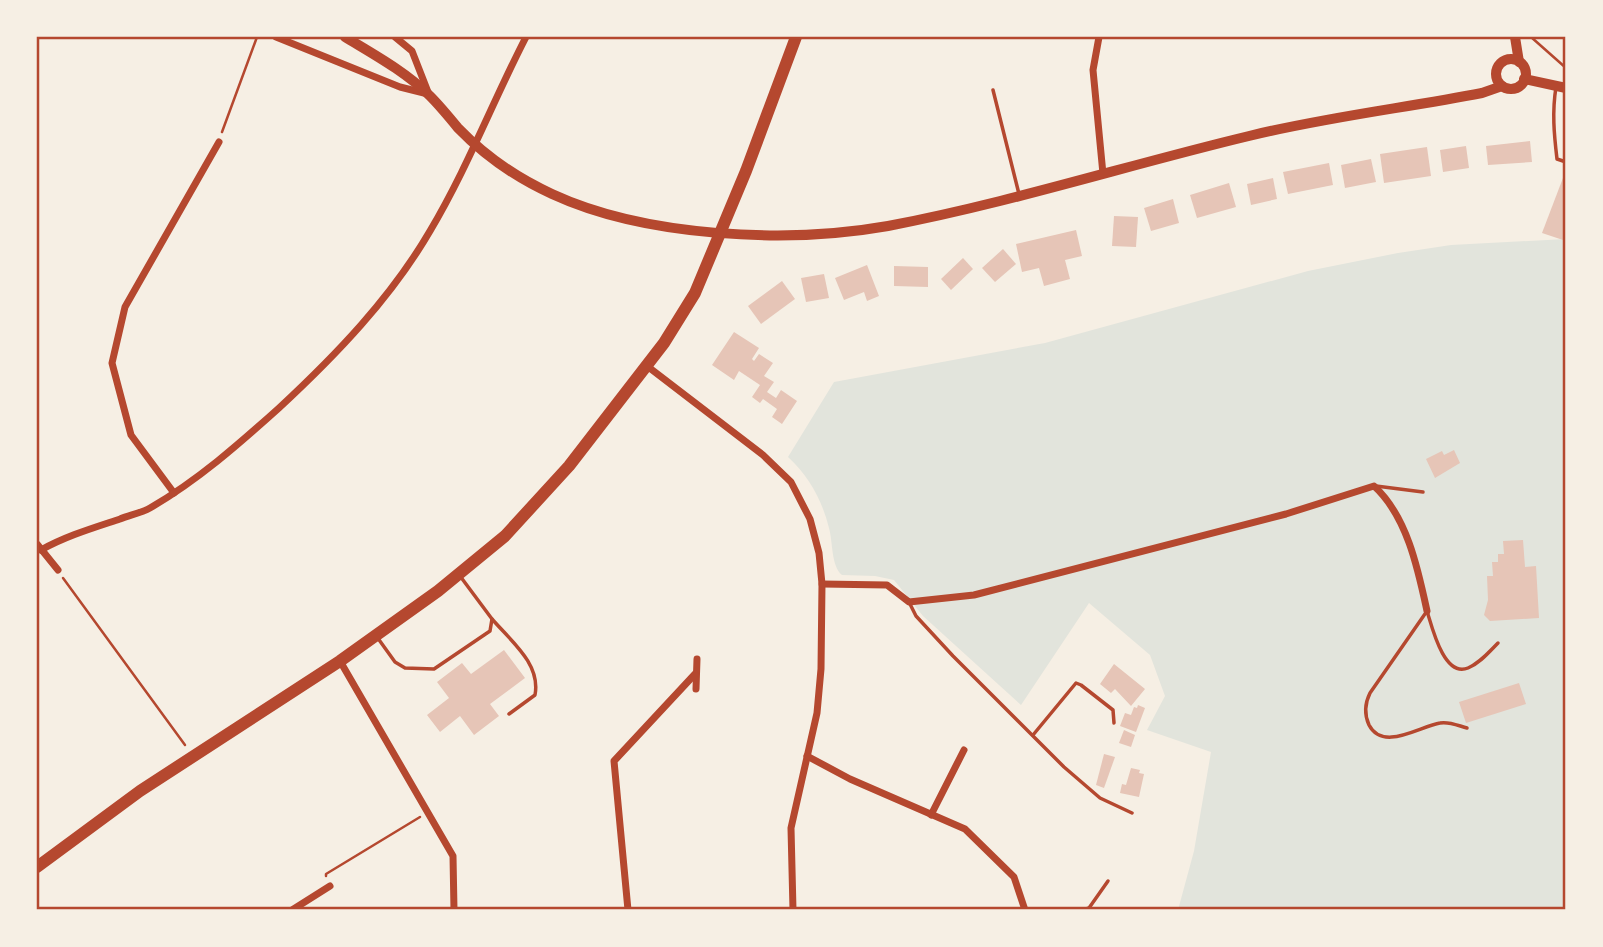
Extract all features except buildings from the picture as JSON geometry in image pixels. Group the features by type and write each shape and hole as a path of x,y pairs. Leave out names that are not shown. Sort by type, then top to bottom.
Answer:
{"highway":[{"path":"37,867 140,791 340,661 459,574 505,536 569,466 647,366 695,293 721,233 796,37"}],"street":[{"path":"276,37 400,87 428,94"},
{"path":"345,37 428,94 477,145 522,180 585,208 624,219 677,229 721,233 853,230 887,226 1265,132 1474,95 1502,86 1515,88 1524,79 1525,70 1519,62 1516,37"},
{"path":"395,37 412,51 428,94"},
{"path":"58,570 39,547 147,510 202,474 302,387 397,284 430,232 477,145 488,115 526,37"},
{"path":"1099,37 1093,70 1103,174"},
{"path":"1502,86 1496,78 1497,68 1504,61 1519,62"},
{"path":"1524,79 1561,87"},
{"path":"174,493 131,435 112,363 125,307 219,142"},
{"path":"647,366 763,455 790,482 810,519 819,553 822,584 820,680 817,713 791,828 793,910"},
{"path":"822,584 887,585 909,602 974,595 1286,514 1374,486 1386,497 1415,555 1427,611"},
{"path":"696,689 697,659"},
{"path":"340,661 453,856 454,910"},
{"path":"628,910 614,761 695,674"},
{"path":"932,815 964,750"},
{"path":"807,756 850,779 965,830 1014,877 1025,910"},
{"path":"292,910 330,886"}],"lane":[{"path":"1561,87 1552,108 1553,133 1557,159 1566,162"},
{"path":"993,90 1019,195"},
{"path":"1374,486 1423,492"},
{"path":"459,574 492,620 534,668 537,684 535,695 509,714"},
{"path":"909,602 916,616 1033,736 1100,799 1132,813"},
{"path":"1427,611 1439,647 1457,669 1465,670 1473,665 1498,643"},
{"path":"1427,611 1370,693 1366,708 1368,722 1377,734 1388,738 1440,723 1467,729"},
{"path":"376,635 395,662 405,668 434,669 490,631 492,620"},
{"path":"1033,736 1076,683 1113,710 1114,723"},
{"path":"1083,910 1090,908 1108,881"}],"path":[{"path":"219,142 257,37"},
{"path":"1531,37 1566,68"},
{"path":"58,570 194,757"},
{"path":"330,886 326,874 428,812"}],"shaded area":[{"path":"1566,239 1566,910 1178,910 1194,851 1211,752 1147,730 1165,696 1150,655 1089,603 1021,705 923,616 894,580 875,576 842,575 838,571 823,508 808,480 788,457 834,382 1045,343 1308,271 1398,253 1451,245"}]}
